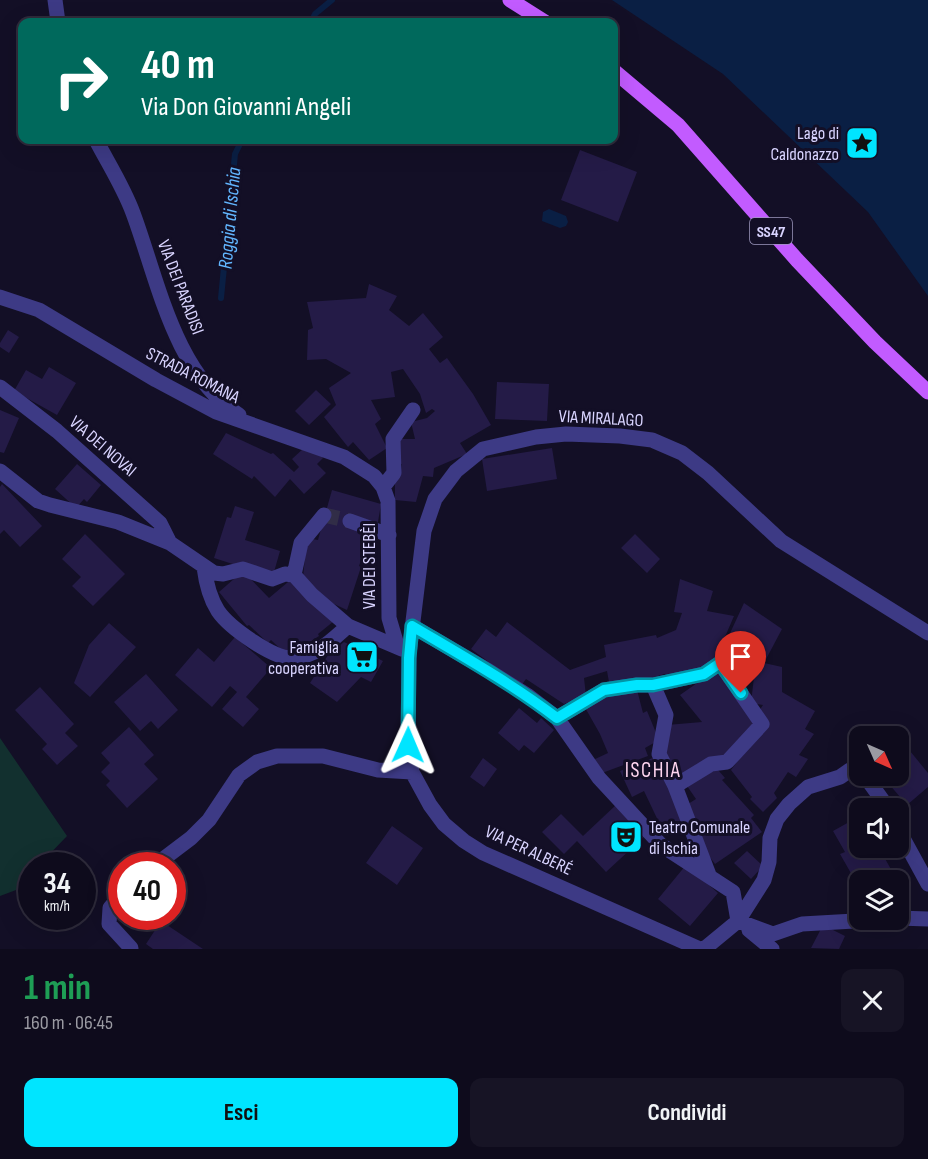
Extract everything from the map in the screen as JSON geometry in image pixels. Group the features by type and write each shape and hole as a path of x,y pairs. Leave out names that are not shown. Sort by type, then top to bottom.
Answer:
{"main road":[{"path":"510,0 539,18"},
{"name":"SS47","path":"618,74 678,125 797,260 875,342 928,392"}],"street":[{"path":"55,0 57,18"},
{"name":"VIA DEI PARADISI","path":"98,144 133,210 175,336 204,382 231,410 257,427"},
{"name":"STRADA ROMANA","path":"0,297 39,310 216,412 344,457 378,482"},
{"name":"VIA DEI NOVAI","path":"0,387 57,431 160,523 170,543"},
{"path":"378,482 394,473 393,439 413,410"},
{"name":"VIA MIRALAGO","path":"412,626 424,531 435,499 456,471 483,449 536,437 566,434 652,440 682,453 708,473 781,541 928,633"},
{"name":"VIA DEI NOVAI","path":"0,471 38,501 118,522 170,543 204,567"},
{"name":"VIA DEI STEBÈI","path":"378,482 388,501 388,618 403,650"},
{"path":"294,575 301,543 324,515"},
{"path":"350,521 389,535"},
{"path":"204,567 214,573 223,574 243,569 272,579 285,574 294,575 312,595 348,626 403,650"},
{"path":"204,567 207,591 219,612 269,652 280,657 291,658 320,651 348,626"},
{"path":"412,626 498,677 557,718 599,778 661,845 733,892 738,921 772,949"},
{"name":"VIA PER ALBERÉ","path":"412,626 403,650 408,745 412,772 430,805 444,824 483,853 702,949"},
{"path":"557,718 604,690 653,685 704,674 720,663 762,724 727,762 711,764 675,786"},
{"path":"653,685 666,715 659,754 675,786 709,875"},
{"path":"172,852 191,838 208,820 239,776 257,762 277,756 323,756 378,770 412,772"},
{"path":"702,949 738,921 764,880 769,862 770,838 777,819 789,804 808,787 840,777 849,771"},
{"path":"909,849 928,884"},
{"path":"909,918 928,919"},
{"path":"738,921 773,934 802,924 849,921"},
{"path":"114,930 131,948"}],"green space":[{"path":"0,738 67,836 52,852 18,852 18,888 0,896"}],"water":[{"name":"Lago di Caldonazzo","path":"612,0 928,0 928,296 868,212 723,74"},
{"path":"549,209 566,216 568,222 566,226 560,228 542,221 543,212"}],"building":[{"path":"580,150 637,172 618,222 561,200"},
{"path":"369,284 397,296 389,310 409,326 423,313 443,337 429,349 440,363 447,358 473,394 491,425 460,443 467,454 434,468 433,477 423,476 416,502 395,500 395,479 400,478 402,464 395,463 395,439 415,439 411,422 427,418 435,411 432,409 426,413 420,394 403,369 391,372 395,397 371,400 381,419 375,424 387,448 369,460 353,442 348,447 324,417 336,405 329,388 351,373 326,359 307,360 308,330 313,328 307,302 366,298"},
{"path":"8,330 19,337 9,353 0,347"},
{"path":"49,367 76,383 57,415 14,391 26,370 42,379"},
{"path":"497,382 549,384 547,421 495,419"},
{"path":"316,390 331,404 309,425 295,411"},
{"path":"0,410 19,418 4,453 0,452"},
{"path":"226,433 273,453 294,472 299,467 292,459 305,447 315,449 323,458 317,464 326,473 304,494 290,479 275,497 254,476 252,479 213,454"},
{"path":"552,448 557,479 487,491 482,459"},
{"path":"77,464 101,485 87,502 84,499 76,508 55,489"},
{"path":"2,484 42,526 20,547 4,530 0,534 0,487"},
{"path":"332,490 381,504 377,528 371,531 347,610 312,594 303,577 307,538 318,540"},
{"path":"235,506 254,512 245,540 280,551 274,572 264,574 214,558 227,517 231,518"},
{"path":"85,534 125,574 93,606 72,586 81,577 62,559"},
{"path":"635,534 660,559 647,573 621,548"},
{"path":"243,571 269,598 294,577 334,621 318,634 319,636 288,656 271,640 268,643 249,625 247,626 219,592"},
{"path":"680,579 713,591 707,611 734,616 712,667 698,673 664,674 640,682 609,682 607,671 584,678 586,696 564,704 526,679 521,686 471,649 486,629 496,637 507,622 570,670 606,657 604,645 656,635 657,638 676,630 682,613 674,612"},
{"path":"744,603 782,629 764,663 782,667 782,692 815,711 805,729 814,734 799,755 808,759 796,777 788,772 774,793 777,798 763,812 750,799 752,797 731,770 766,723 757,714 763,705 751,703 754,677 736,669 719,657"},
{"path":"109,623 136,647 90,697 74,683 89,645"},
{"path":"235,637 271,668 246,697 259,709 243,727 222,709 237,692 230,686 212,707 175,675 198,648 214,662"},
{"path":"344,642 383,661 371,682 361,677 337,702 310,683 328,655"},
{"path":"720,667 759,724 733,751 690,773 670,776 665,746 667,725 702,722 680,695"},
{"path":"146,674 178,710 158,729 151,721 140,731 114,702"},
{"path":"636,686 643,713 647,711 659,740 645,748 648,756 602,773 593,760 608,753 583,704"},
{"path":"40,687 74,724 65,733 78,746 57,765 42,749 47,744 15,710"},
{"path":"519,708 537,723 541,718 554,730 534,753 524,745 519,751 498,733"},
{"path":"129,727 154,755 144,764 158,779 127,808 106,785 110,781 101,772 110,763 101,753"},
{"path":"909,752 928,773 928,787 909,803 909,798 901,798 891,786 909,786"},
{"path":"655,757 686,821 663,831 644,791 632,797 620,771"},
{"path":"483,758 497,769 484,787 470,777"},
{"path":"713,764 725,778 722,780 754,815 751,818 762,832 715,864 700,844 688,804 696,799 685,783"},
{"path":"617,804 646,835 606,872 577,841 564,854 542,832 561,814 583,836"},
{"path":"849,822 849,858 885,858 891,870 849,870 840,854 845,852 833,831"},
{"path":"392,826 423,848 397,885 366,863"},
{"path":"747,851 763,866 751,879 734,863"},
{"path":"686,865 718,893 690,926 658,899"},
{"path":"823,925 845,936 839,949 811,948"},
{"path":"155,930 174,930 203,949 153,949 146,944"}],"waterway":[{"name":"Roggia di Ischia","path":"313,18 332,0"},
{"name":"Roggia di Ischia","path":"221,298 235,154 240,144"}],"tunnel":[{"path":"324,515 350,521"}],"place":[{"name":"Lago di Caldonazzo","path":"862,143"},
{"name":"Famiglia cooperativa","path":"362,657"},
{"name":"Teatro Comunale di Ischia","path":"626,837"}],"district":[{"name":"ISCHIA","path":"653,770"}],"route":[{"path":"408,745 409,658 412,626 527,695 557,718 598,692 637,685 653,685 704,674 720,663 741,693"}]}
